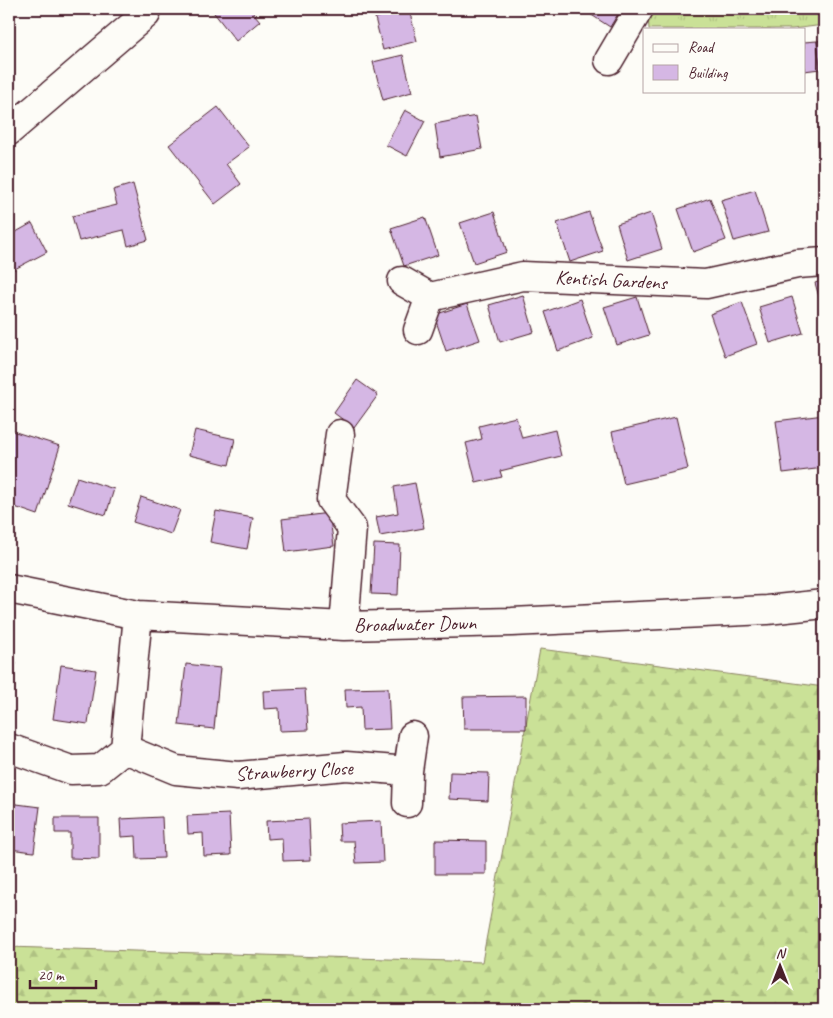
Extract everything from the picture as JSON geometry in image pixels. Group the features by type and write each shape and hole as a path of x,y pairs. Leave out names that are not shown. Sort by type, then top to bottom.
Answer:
{"street":[{"path":"609,60 639,9"},
{"path":"9,131 146,14"},
{"name":"Kentish Gardens","path":"430,297 523,276 706,284 797,264 824,262"},
{"path":"402,281 430,297 418,330"},
{"path":"340,434 332,500 352,528 344,626"},
{"name":"Broadwater Down","path":"9,589 138,615 344,626 767,610 824,604"},
{"path":"9,748 71,770 100,769 125,749 138,615"},
{"path":"407,803 408,771 413,736"},
{"name":"Strawberry Close","path":"125,749 176,770 238,776 346,766 408,771"}],"green space":[{"path":"651,9 775,9 800,14 824,11 824,25 800,28 649,28 648,15"},
{"path":"540,649 824,687 824,1009 9,1009 9,947 482,962"}],"building":[{"path":"211,9 250,9 260,21 236,41"},
{"path":"409,9 417,41 383,50 375,18"},
{"path":"593,9 621,9 610,27 590,14"},
{"path":"824,40 824,69 820,69 817,41"},
{"path":"817,41 820,69 806,71 806,42"},
{"path":"403,55 412,92 383,100 373,62"},
{"path":"218,107 249,147 226,164 241,184 215,204 169,145"},
{"path":"405,110 425,121 407,156 386,145"},
{"path":"476,116 482,149 440,157 435,124"},
{"path":"133,184 148,240 128,246 124,230 79,241 72,216 117,205 113,190"},
{"path":"755,190 768,232 734,241 721,200"},
{"path":"710,198 726,240 693,252 678,209"},
{"path":"494,212 507,252 474,263 460,223"},
{"path":"589,212 603,251 570,262 557,223"},
{"path":"651,213 662,249 628,260 617,224"},
{"path":"425,217 438,255 404,266 391,228"},
{"path":"32,223 47,252 9,272 9,236"},
{"path":"824,280 824,314 815,283"},
{"path":"523,295 534,332 500,342 489,305"},
{"path":"637,297 649,335 617,345 604,307"},
{"path":"792,297 803,333 770,343 759,307"},
{"path":"580,299 593,338 558,351 545,312"},
{"path":"742,302 757,344 725,356 710,314"},
{"path":"467,304 480,340 446,351 434,315"},
{"path":"357,380 378,395 354,428 334,413"},
{"path":"824,415 824,468 783,473 776,421"},
{"path":"516,417 522,438 555,430 561,456 500,471 502,477 476,483 466,443 482,439 479,426"},
{"path":"676,417 688,469 624,484 612,432"},
{"path":"9,430 60,446 38,515 9,505"},
{"path":"195,430 235,439 229,465 189,455"},
{"path":"77,477 114,489 106,515 68,503"},
{"path":"415,483 424,528 380,536 376,517 398,513 394,487"},
{"path":"141,497 180,510 171,534 133,522"},
{"path":"216,511 253,518 247,549 210,542"},
{"path":"329,513 334,546 286,552 282,519"},
{"path":"374,544 400,545 398,595 371,594"},
{"path":"9,661 16,663 9,699"},
{"path":"186,664 220,668 214,729 179,725"},
{"path":"61,665 96,670 88,724 53,719"},
{"path":"388,688 390,729 362,730 361,707 346,708 345,689"},
{"path":"305,689 308,730 280,731 279,708 264,709 263,691"},
{"path":"526,696 526,729 464,729 463,697"},
{"path":"450,772 489,773 488,801 449,799"},
{"path":"9,803 40,807 34,852 9,849"},
{"path":"229,814 231,855 204,856 203,833 188,834 187,816"},
{"path":"162,817 164,858 137,859 136,836 121,837 120,819"},
{"path":"55,818 99,818 99,859 70,858 70,833 55,833"},
{"path":"309,819 311,860 283,861 282,838 267,839 266,821"},
{"path":"381,821 383,862 356,863 354,841 340,841 339,823"},
{"path":"435,840 486,841 486,874 435,874"}]}
